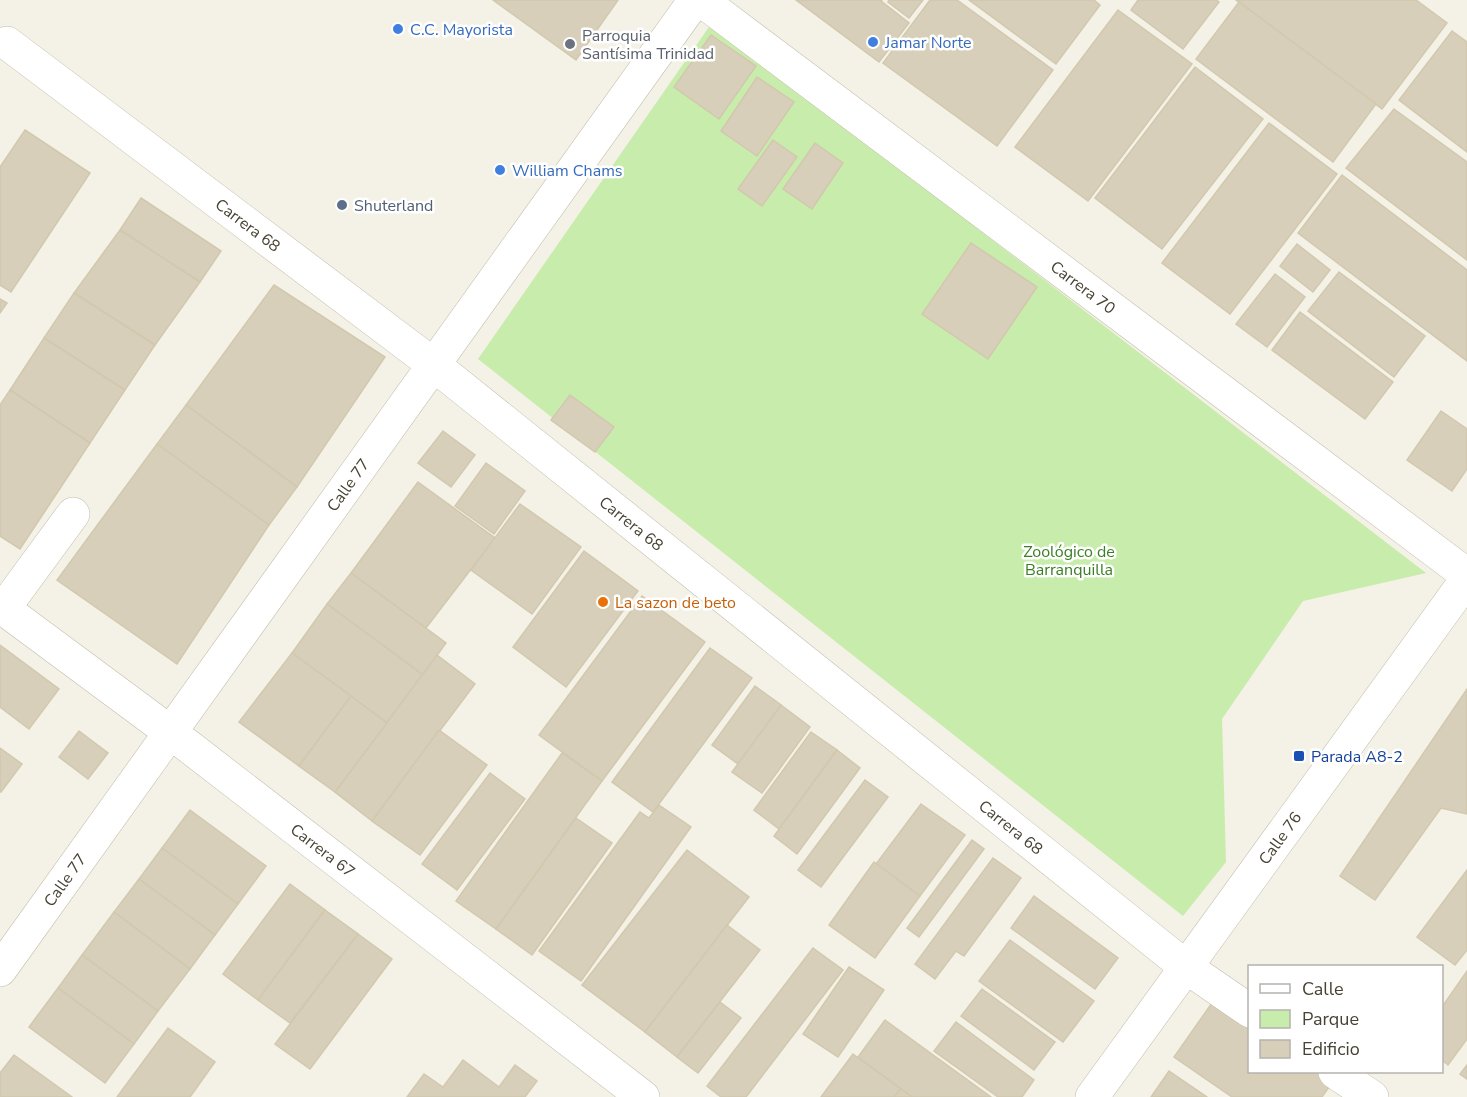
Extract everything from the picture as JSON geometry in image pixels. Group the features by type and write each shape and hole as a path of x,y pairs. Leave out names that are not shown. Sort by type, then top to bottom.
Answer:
{"street":[{"name":"Calle 77","path":"0,970 695,0"},
{"name":"Carrera 70","path":"701,0 1467,577"},
{"name":"Carrera 68","path":"7,43 160,161 434,365 1186,967 1248,1010"},
{"path":"2,607 73,514"},
{"name":"Calle 76","path":"1092,1097 1467,577"},
{"name":"Carrera 67","path":"2,607 170,732 643,1097"},
{"path":"1338,1073 1372,1097"}],"green space":[{"name":"Zoológico de Barranquilla","path":"711,24 1426,573 1303,601 1222,719 1226,862 1183,916 478,359"}],"building":[{"name":"Parroquia Santísima Trinidad","path":"493,0 618,0 576,60"},
{"name":"Jamar Norte","path":"796,0 882,0 909,23 879,62"},
{"path":"889,0 923,0 909,18 888,2"},
{"path":"930,0 957,0 1053,70 997,146 883,63"},
{"path":"969,0 1094,0 1100,5 1056,64"},
{"path":"1138,0 1216,0 1219,2 1183,49 1131,10"},
{"path":"1236,0 1416,0 1447,23 1382,109"},
{"path":"1239,2 1376,104 1333,162 1196,59"},
{"path":"1118,10 1192,64 1088,201 1015,147"},
{"path":"1452,31 1467,42 1467,152 1399,100"},
{"path":"711,35 756,66 719,119 674,87"},
{"path":"1195,67 1263,119 1162,249 1095,198"},
{"path":"757,77 794,102 757,156 721,131"},
{"path":"1394,109 1467,162 1467,260 1346,168"},
{"path":"1269,123 1337,174 1230,314 1162,263"},
{"path":"25,130 90,173 11,292 0,285 0,167"},
{"path":"773,140 797,157 762,206 738,189"},
{"path":"815,143 843,163 812,209 783,189"},
{"path":"1342,175 1467,270 1467,361 1298,233"},
{"path":"141,198 221,251 200,282 120,230"},
{"path":"120,230 200,282 155,345 74,293"},
{"path":"971,243 1037,287 988,359 922,314"},
{"path":"1297,244 1330,270 1313,292 1280,266"},
{"path":"1339,272 1425,336 1394,377 1308,311"},
{"path":"1275,274 1305,297 1267,347 1236,324"},
{"path":"274,285 385,357 297,487 186,405"},
{"path":"74,293 155,345 125,390 44,338"},
{"path":"0,299 7,303 0,313"},
{"path":"1300,312 1393,382 1365,419 1272,350"},
{"path":"44,338 125,390 90,443 10,390"},
{"path":"10,390 90,443 20,549 0,536 0,405"},
{"path":"570,395 614,427 595,452 551,420"},
{"path":"186,405 297,487 269,525 157,444"},
{"path":"1441,411 1467,429 1467,469 1452,491 1407,460"},
{"path":"443,431 475,455 451,487 418,463"},
{"path":"157,444 269,525 177,664 57,580"},
{"path":"486,463 525,491 494,534 455,506"},
{"path":"418,482 495,538 426,628 351,573"},
{"path":"520,504 581,547 532,614 471,570"},
{"path":"584,551 638,591 566,687 513,647"},
{"path":"351,573 446,643 423,675 327,604"},
{"path":"642,596 705,642 602,781 539,735"},
{"path":"327,604 423,675 387,723 292,653"},
{"path":"0,645 59,689 29,729 0,707"},
{"path":"710,648 752,678 653,812 612,782"},
{"path":"292,653 351,696 299,766 239,722"},
{"path":"437,655 475,684 372,821 335,792"},
{"path":"755,686 781,705 738,764 712,745"},
{"path":"1467,689 1467,814 1441,808 1375,900 1340,876"},
{"path":"351,696 387,723 335,792 299,766"},
{"path":"781,705 810,727 762,793 732,772"},
{"path":"439,730 487,765 420,855 372,821"},
{"path":"79,731 108,753 88,779 59,757"},
{"path":"811,732 837,750 779,829 754,810"},
{"path":"0,748 22,764 1,792 0,791"},
{"path":"837,750 860,768 797,854 774,836"},
{"path":"562,753 602,781 496,929 456,901"},
{"path":"490,773 525,799 457,890 422,864"},
{"path":"865,780 888,797 821,887 798,870"},
{"path":"921,804 965,835 920,896 876,864"},
{"path":"659,805 691,827 581,981 539,951 640,812 649,818"},
{"path":"190,810 266,866 238,904 162,848"},
{"path":"576,818 612,843 532,955 496,929"},
{"path":"972,840 984,849 919,937 907,928"},
{"path":"162,848 238,904 215,935 139,879"},
{"path":"687,850 749,897 645,1032 582,985"},
{"path":"993,858 1021,878 964,956 956,951 935,979 915,964"},
{"path":"874,862 920,896 875,958 829,925"},
{"path":"1467,870 1467,950 1455,965 1417,937"},
{"path":"139,879 215,935 190,969 114,912"},
{"path":"290,884 325,910 258,1000 223,974"},
{"path":"1034,896 1118,958 1095,989 1011,928"},
{"path":"325,910 358,934 290,1023 258,1000"},
{"path":"114,912 190,969 158,1011 82,955"},
{"path":"727,925 760,950 677,1057 645,1032"},
{"path":"358,934 392,959 310,1069 275,1044"},
{"path":"1010,940 1094,1001 1063,1042 979,981"},
{"path":"813,948 843,970 746,1097 721,1097 707,1086"},
{"path":"82,955 158,1011 134,1044 58,988"},
{"path":"849,967 884,990 838,1057 803,1034"},
{"path":"1467,971 1467,1039 1448,1065 1443,1061 1443,1006"},
{"path":"58,988 134,1044 105,1083 29,1027"},
{"path":"982,989 1055,1042 1034,1070 961,1016"},
{"path":"1219,993 1248,1012 1248,1073 1338,1074 1322,1097 1232,1097 1174,1057"},
{"path":"720,1002 741,1018 698,1073 677,1057"},
{"path":"885,1020 991,1097 912,1097 858,1057"},
{"path":"956,1022 1034,1080 1022,1097 998,1097 934,1051"},
{"path":"168,1028 215,1062 190,1097 117,1097"},
{"path":"853,1054 901,1089 894,1097 821,1097"},
{"path":"14,1055 72,1097 0,1097 0,1073"},
{"path":"463,1060 499,1087 515,1065 537,1081 525,1097 407,1097 424,1074 443,1087"},
{"path":"1467,1065 1467,1079 1460,1074"},
{"path":"1169,1071 1207,1097 1151,1097"},
{"path":"901,1089 912,1097 894,1097"}],"place":[{"name":"C.C. Mayorista","path":"398,29"},
{"name":"Jamar Norte","path":"873,42"},
{"name":"Parroquia Santísima Trinidad","path":"570,44"},
{"name":"William Chams","path":"500,170"},
{"name":"Shuterland","path":"342,205"},
{"name":"La sazon de beto","path":"603,602"},
{"name":"Parada A8-2","path":"1299,756"}]}
